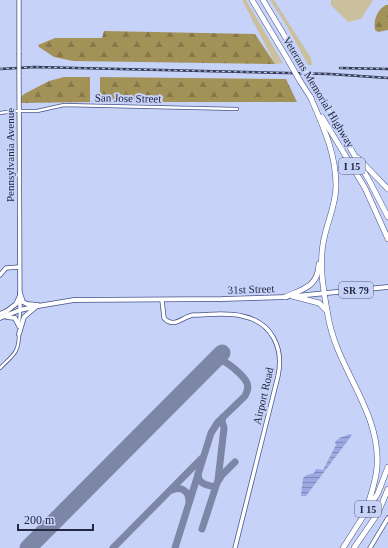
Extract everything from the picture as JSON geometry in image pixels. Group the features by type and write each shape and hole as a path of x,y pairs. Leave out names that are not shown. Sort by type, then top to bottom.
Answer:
{"highway":[{"name":"Veterans Memorial Highway","path":"252,0 365,188 388,239"},
{"name":"Veterans Memorial Highway","path":"263,0 380,200 388,217"},
{"path":"285,297 306,287 314,281 318,273 320,248 336,198 336,176 333,155 327,135 310,96"},
{"path":"351,150 388,189"},
{"path":"323,242 321,265 327,311 332,335 368,413 375,433 377,468 366,511"},
{"path":"292,296 319,303 327,311"},
{"name":"I 15","path":"343,548 378,493 388,467"},
{"name":"I 15","path":"354,548 378,513 388,489"},
{"path":"378,513 388,495"}],"main road":[{"name":"31st Street","path":"39,306 74,300 222,300 285,297 388,287"},
{"path":"20,295 23,302 39,306"},
{"path":"7,311 16,304 20,295"},
{"path":"19,334 24,317 39,306"},
{"name":"SR 79","path":"0,314 7,311 39,306"},
{"name":"SR 79","path":"2,317 20,310"},
{"path":"2,317 15,318 19,326"}],"street":[{"name":"Pennsylvania Avenue","path":"19,0 20,310"},
{"name":"San Jose Street","path":"0,113 19,110 38,111 64,105 237,109"},
{"path":"0,275 3,270 9,267 19,267"},
{"name":"Airport Road","path":"162,300 164,318 171,323 175,323 187,316 193,315 240,315 255,320 265,326 271,333 279,350 280,358 278,376 235,548"},
{"path":"0,368 17,350 19,345 20,310"},
{"path":"370,548 388,518"}],"shaded area":[{"path":"242,0 246,0 283,63 275,64"},
{"path":"270,0 274,0 311,58 312,65 308,65 285,23"},
{"path":"331,0 373,0 361,19 348,22 331,5"}],"green space":[{"path":"388,5 388,30 378,32 375,30 375,19 378,12"},
{"path":"104,31 255,34 275,64 73,61 54,57 38,45 55,38 102,38"},
{"path":"64,77 90,77 90,102 21,103 21,97 24,94 49,81"},
{"path":"100,77 286,79 297,102 100,102"}],"water":[{"path":"350,434 352,435 306,496 301,496 303,478 314,473 316,469 323,470 336,445 335,442 339,438"}],"taxiway":[{"path":"175,548 211,433 218,422 245,396 248,390 248,385 245,380 231,366 220,360 211,364"},
{"path":"218,480 224,428 222,421 223,417"},
{"path":"113,548 201,459"},
{"path":"202,529 217,483 222,475 235,462"},
{"path":"198,474 201,482 215,487"},
{"path":"172,490 184,490 188,494 189,501"}],"runway":[{"path":"28,548 222,353"}],"railway":[{"path":"0,69 35,67 330,74 388,78"},
{"path":"340,68 388,69"}]}
